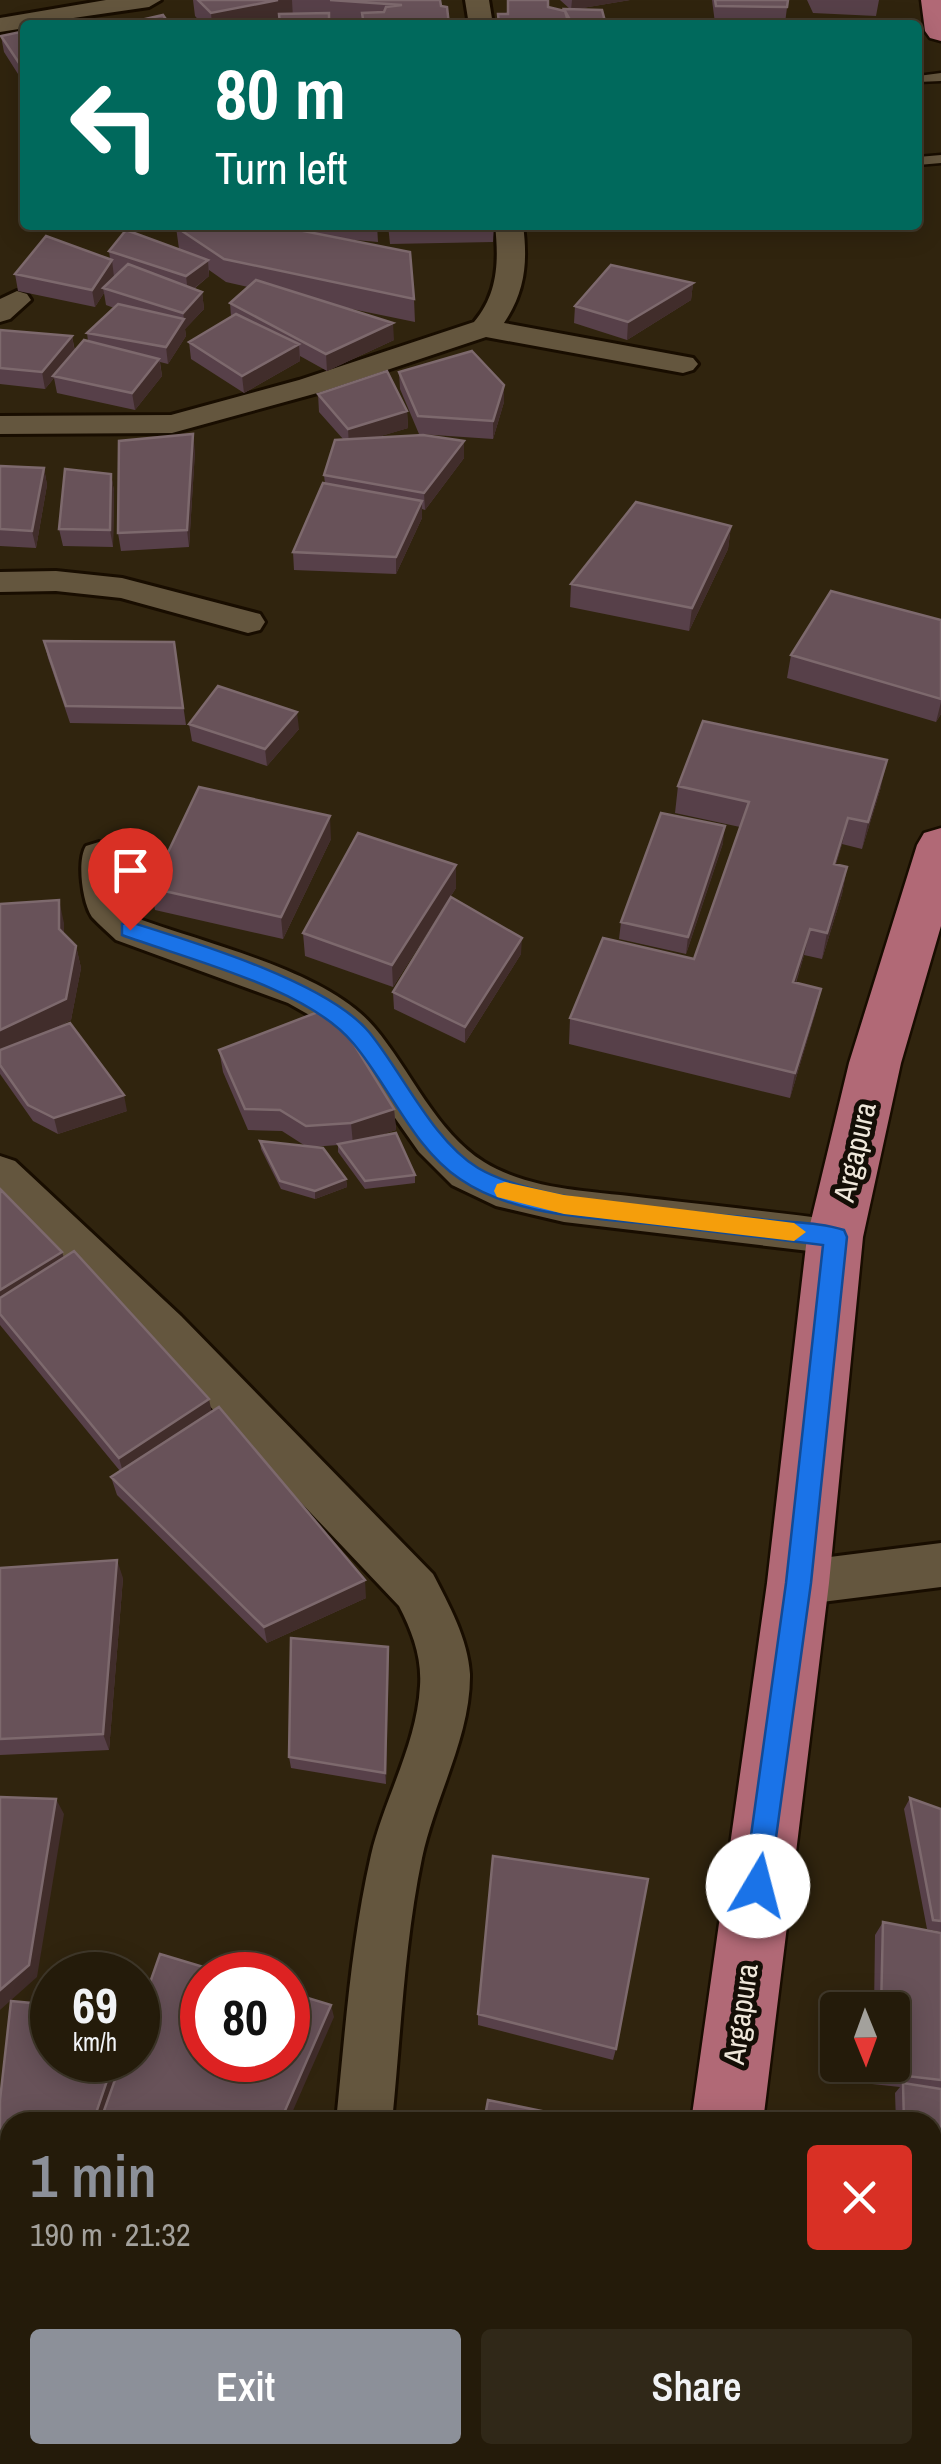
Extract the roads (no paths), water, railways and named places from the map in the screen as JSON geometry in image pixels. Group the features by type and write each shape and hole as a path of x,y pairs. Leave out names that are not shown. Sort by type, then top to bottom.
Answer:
{"highway":[{"path":"938,0 941,31"},
{"name":"Argapura","path":"728,2112 798,1583 836,1237 875,1063 941,845"}],"street":[{"path":"20,20 96,5 149,0"},
{"path":"0,426 172,424 310,386 484,328 497,315 512,280 508,230"},
{"path":"484,328 683,364"},
{"path":"0,408 42,427"},
{"path":"0,582 122,588 248,622"},
{"path":"99,856 107,909 130,930 302,993 334,1011 360,1036 434,1140 467,1172 511,1194 564,1204 836,1237"},
{"path":"0,1173 165,1329 403,1576 416,1590 436,1629 444,1669 443,1706 404,1824 384,1929 365,2112"},
{"path":"798,1583 941,1565"}]}
